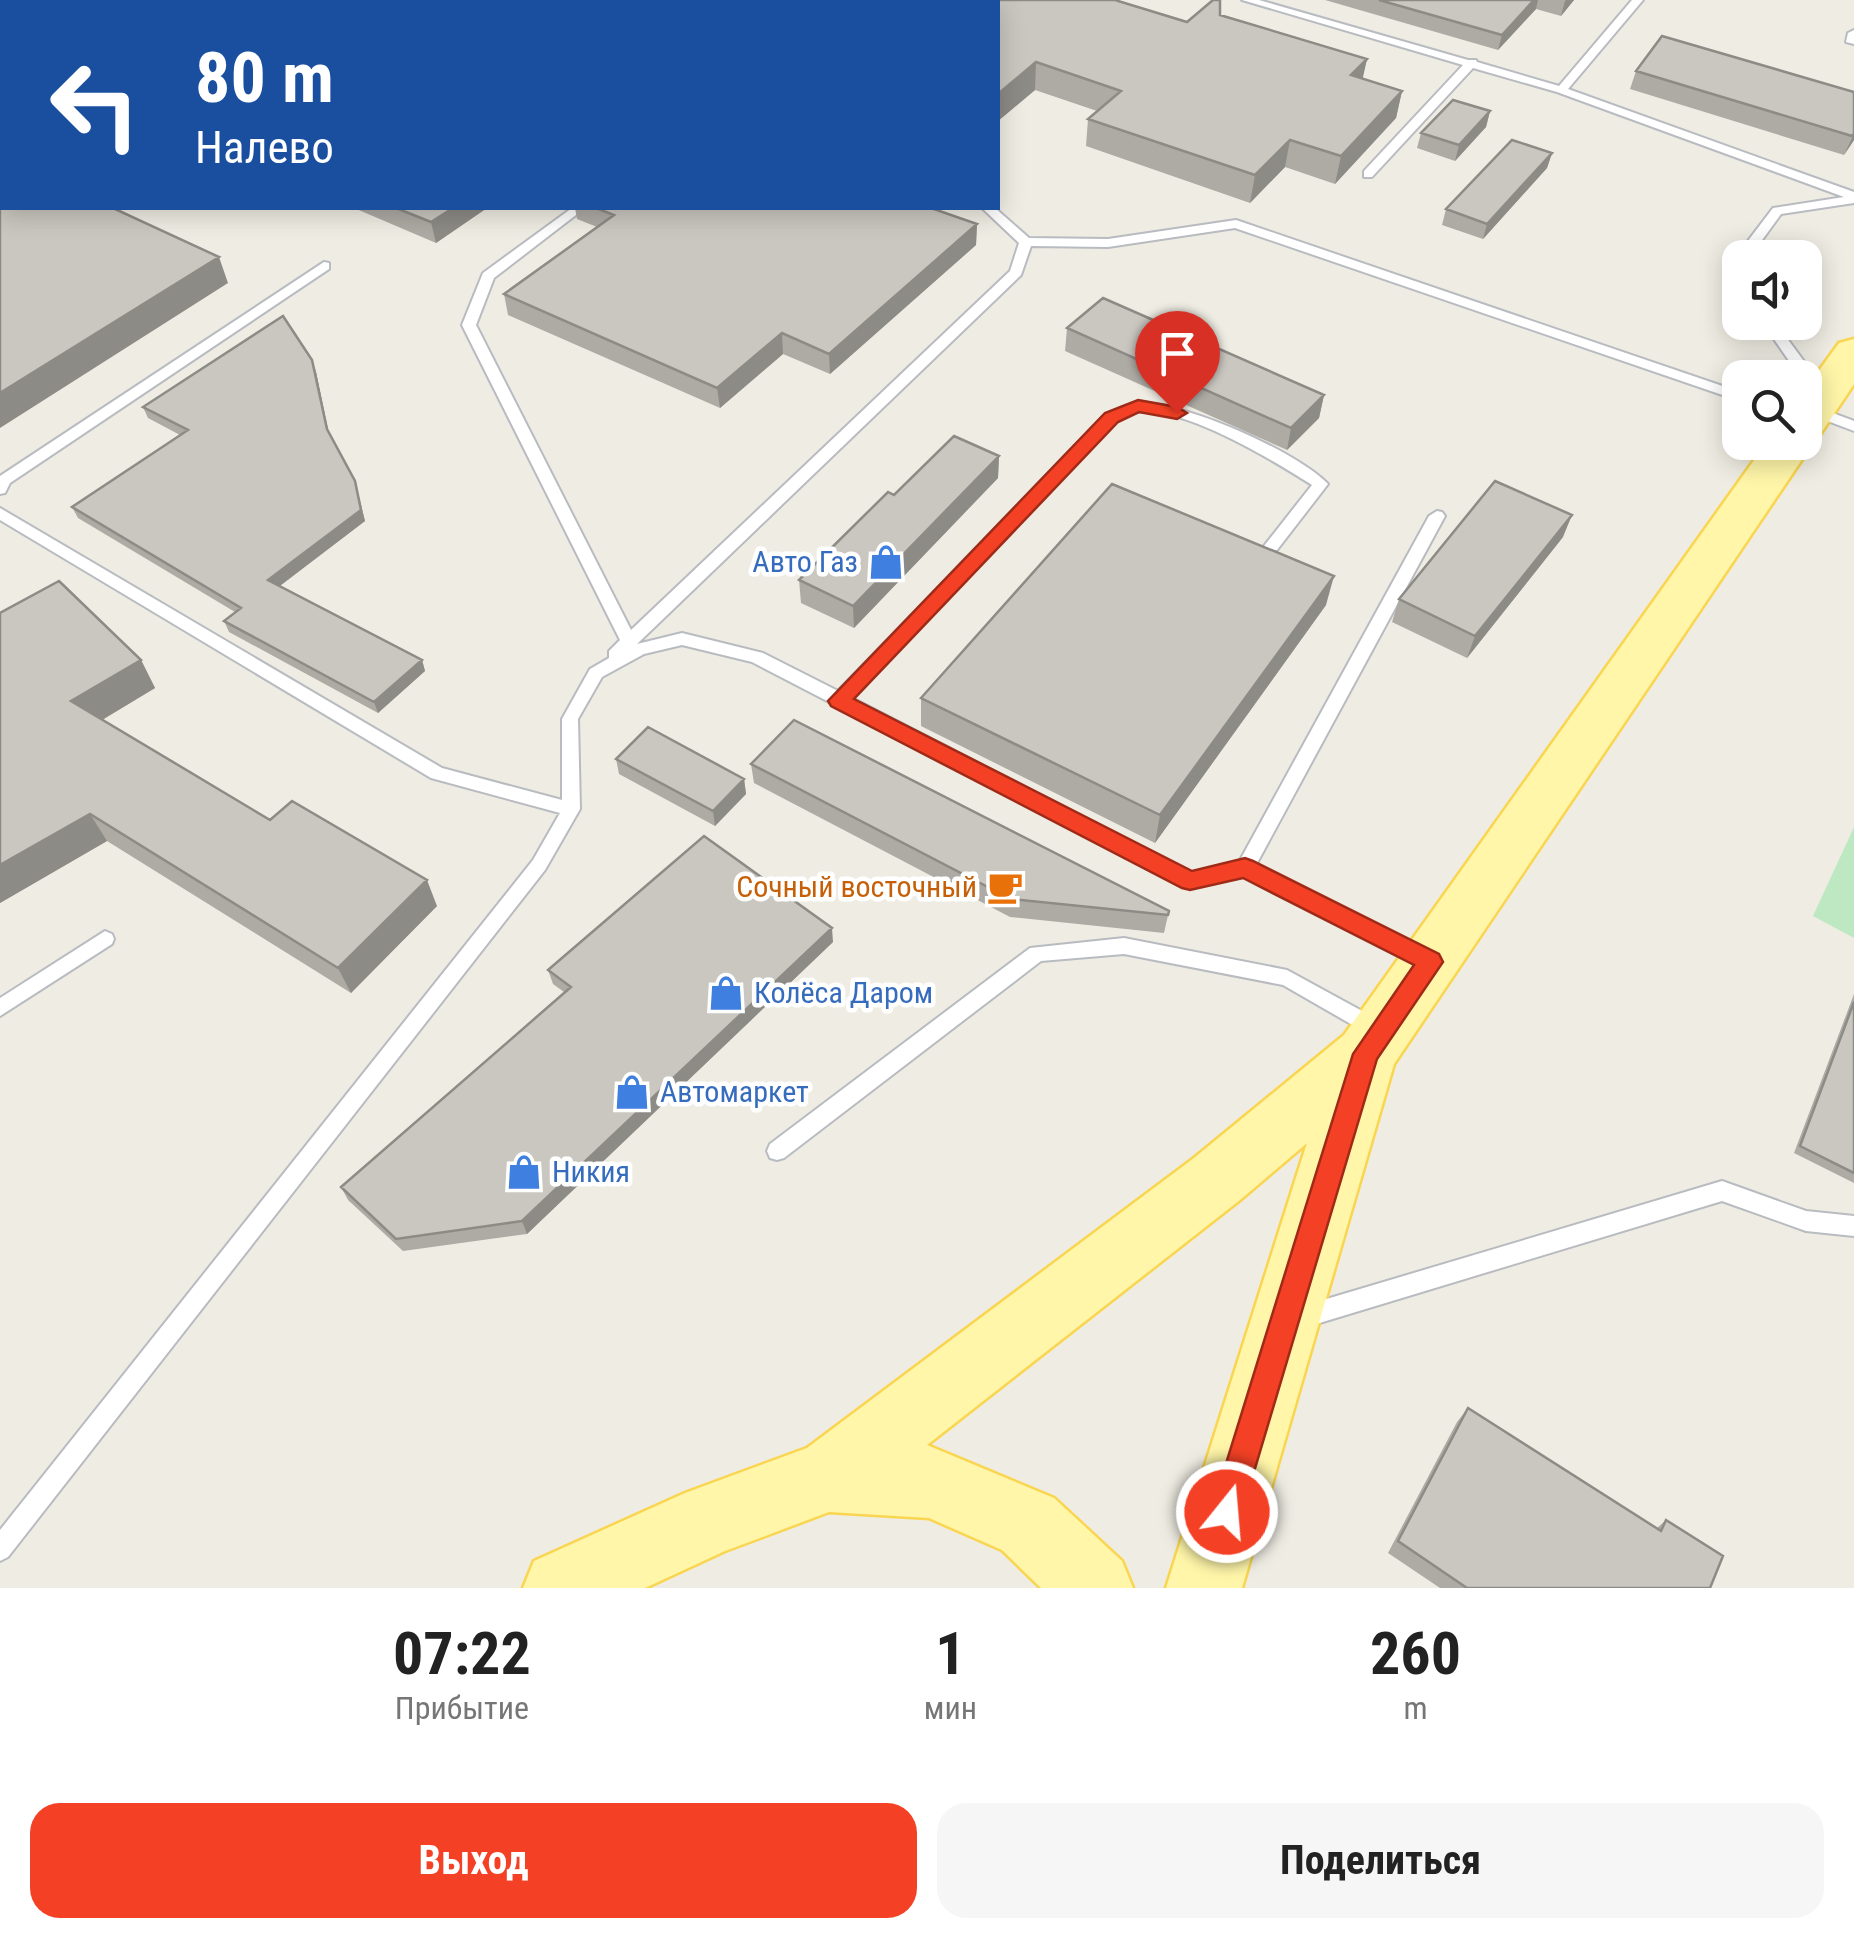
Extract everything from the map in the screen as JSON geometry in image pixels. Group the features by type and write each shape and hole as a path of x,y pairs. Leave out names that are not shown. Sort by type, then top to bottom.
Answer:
{"main road":[{"path":"1822,406 1854,352"},
{"path":"561,1588 710,1519 829,1476 1217,1179 1374,1043 1786,460"},
{"path":"1204,1588 1374,1043"},
{"path":"829,1476 932,1482 1028,1524 1096,1588"},
{"path":"630,1588 710,1519"}],"lane":[{"path":"1247,0 1561,90 1854,198"},
{"path":"1561,90 1638,0"},
{"path":"1368,174 1472,62"},
{"path":"1756,240 1777,212 1854,198"},
{"path":"576,210 488,276 470,326 628,642"},
{"path":"990,210 1026,242 1108,243 1236,224 1722,392"},
{"path":"0,1548 540,866 571,809 570,719 596,673 1016,272 1026,242"},
{"path":"0,489 4,480 324,266"},
{"path":"839,701 1111,418 1138,406 1177,413 1280,456 1321,484 1272,546"},
{"path":"0,512 437,773 571,809"},
{"path":"1245,868 1437,516"},
{"path":"596,673 639,650 682,639 757,657 1190,881 1245,868 1430,962"},
{"path":"0,1008 106,939"},
{"path":"777,1151 1037,954 1124,946 1287,978 1374,1043"},
{"path":"1284,1322 1722,1191 1806,1220 1854,1226"}],"green space":[{"path":"1854,827 1854,938 1813,916"}],"building":[{"path":"1000,0 1115,0 1187,22 1213,0 1220,0 1220,15 1367,59 1351,75 1402,91 1341,156 1290,140 1255,175 1088,119 1121,91 1036,62 1000,92"},
{"path":"1379,0 1534,0 1502,35"},
{"path":"1662,36 1854,92 1854,134 1636,71"},
{"path":"1453,100 1490,111 1459,145 1421,133"},
{"path":"1512,140 1552,153 1487,224 1446,209"},
{"path":"0,210 117,210 219,257 0,393"},
{"path":"401,210 450,210 431,222"},
{"path":"601,210 937,210 977,224 829,354 782,333 717,388 504,294 614,215"},
{"path":"1103,298 1324,395 1291,428 1067,328"},
{"path":"283,316 312,360 327,429 355,481 361,510 268,580 422,660 374,702 224,621 241,608 72,507 188,430 143,407"},
{"path":"954,436 999,456 853,606 799,580 888,492 894,495"},
{"path":"1495,481 1572,515 1475,636 1399,599"},
{"path":"1112,484 1334,576 1160,815 921,698"},
{"path":"59,581 141,660 71,701 270,820 292,801 427,880 338,968 90,814 0,865 0,613"},
{"path":"794,720 1169,911 1168,915 1011,899 751,764"},
{"path":"648,727 744,779 713,811 616,759"},
{"path":"704,836 832,928 522,1221 396,1239 341,1187 571,987 548,970"},
{"path":"1854,1002 1854,1173 1800,1146"},
{"path":"1468,1408 1661,1531 1666,1520 1723,1556 1710,1588 1467,1588 1398,1541"}],"place":[{"name":"Авто Газ","path":"886,562"},
{"name":"Сочный восточный","path":"1005,887"},
{"name":"Колёса Даром","path":"726,993"},
{"name":"Автомаркет","path":"632,1092"},
{"name":"Никия","path":"524,1172"}],"route":[{"path":"1177,413 1138,406 1111,418 839,701 1190,881 1245,868 1430,962 1366,1054 1227,1512"}]}
